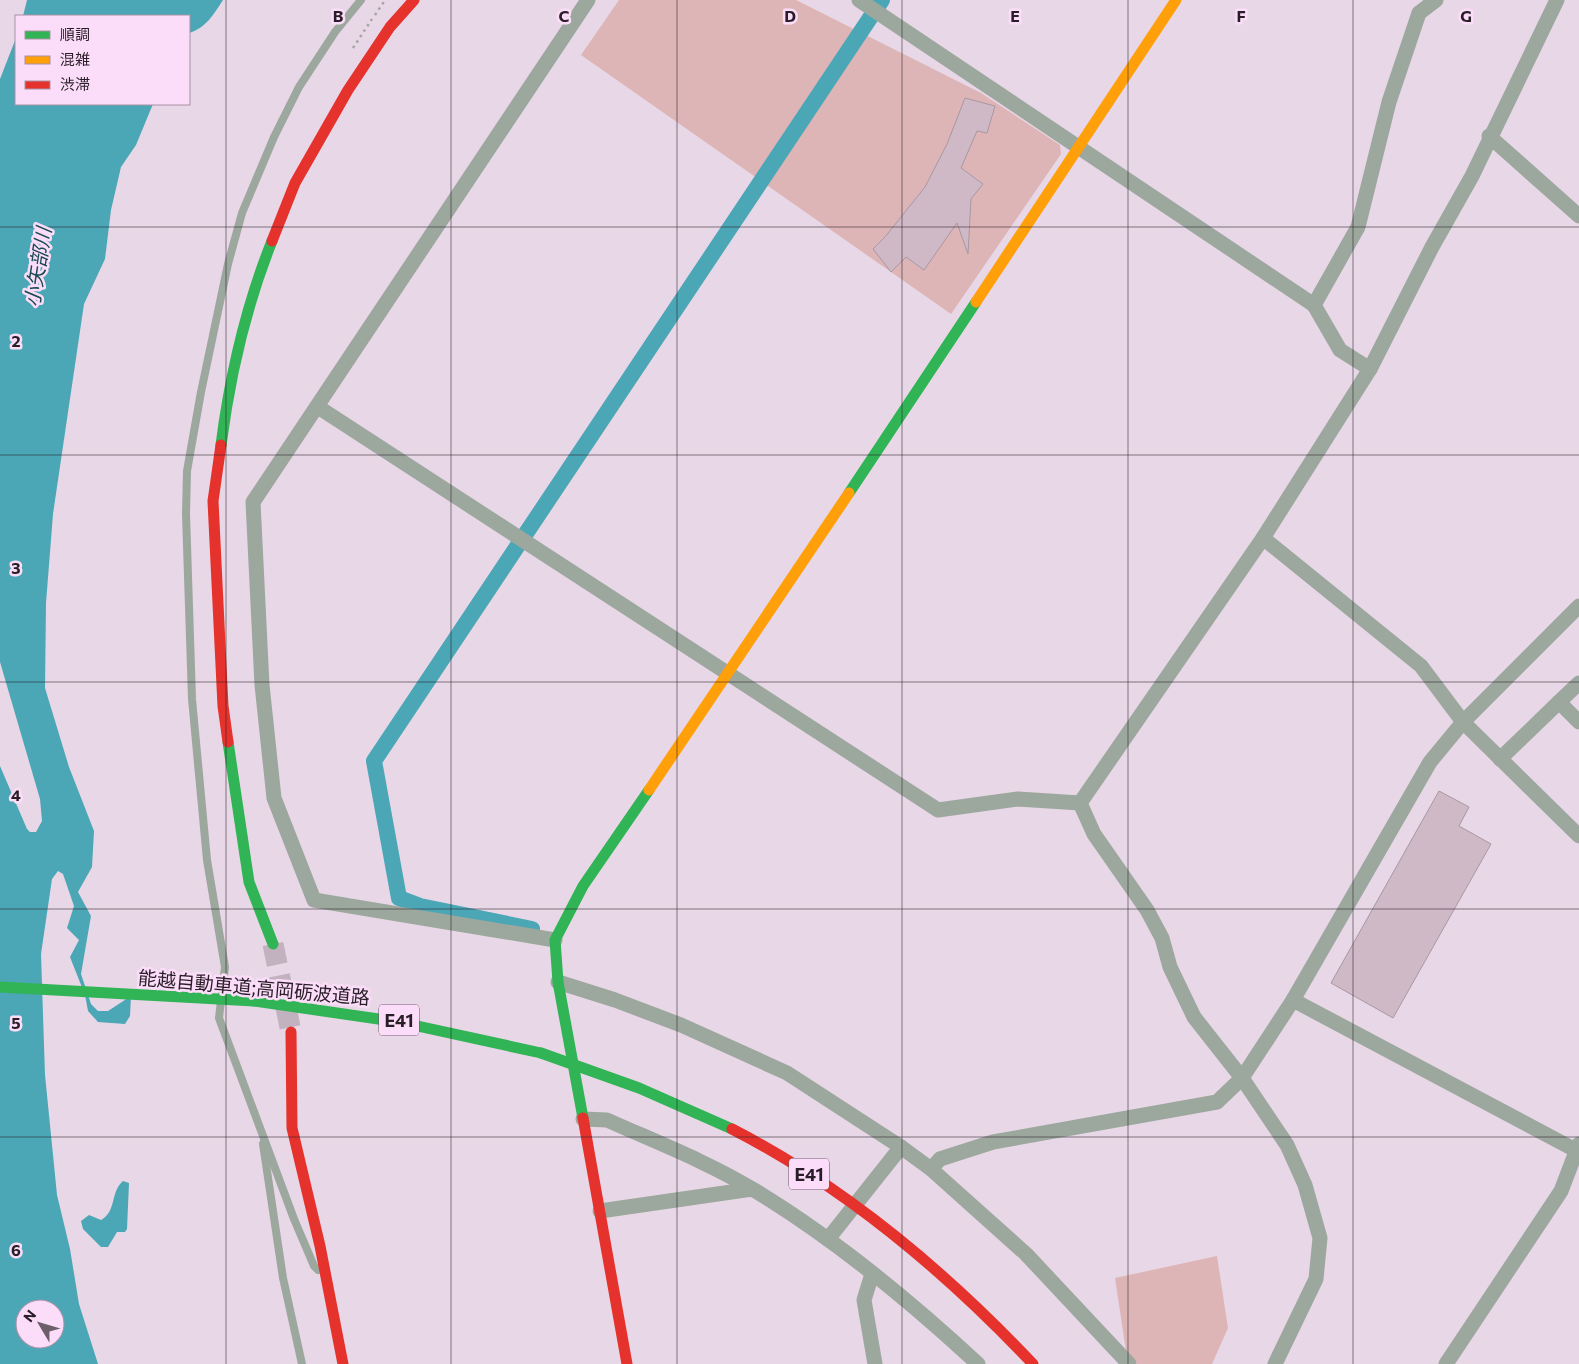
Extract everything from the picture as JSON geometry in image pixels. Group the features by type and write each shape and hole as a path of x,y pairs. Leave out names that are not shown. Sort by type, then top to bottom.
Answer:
{"main road":[{"path":"273,944 250,882 223,706 213,501 226,404 244,325 266,256 295,182 348,90 390,27 414,0"},
{"path":"627,1364 558,982 555,940 583,886 729,673 995,266 1021,240 1040,199 1079,146 1176,0"},
{"name":"能越自動車道;高岡砺波道路","path":"0,987 254,1001 394,1019 464,1033 542,1053 614,1077 734,1130 793,1163 849,1201 905,1243 967,1297 1033,1364"},
{"path":"291,1032 292,1128 327,1278 343,1364"}],"street":[{"path":"555,940 314,900 274,798 262,685 253,502 588,0"},
{"path":"1314,305 1358,227 1389,102 1419,13 1436,0"},
{"path":"1080,803 1263,538 1370,370 1432,247 1472,176 1489,136 1557,0"},
{"path":"870,7 1314,305 1340,350 1370,370"},
{"path":"1489,136 1579,216"},
{"path":"318,407 938,810 1018,800 1080,803"},
{"path":"1263,538 1422,666 1463,722 1579,836"},
{"path":"931,1169 940,1158 993,1142 1217,1102 1242,1078 1293,1000 1430,762 1463,722 1579,606"},
{"path":"1500,759 1579,682"},
{"path":"1558,702 1579,722"},
{"path":"1080,803 1094,834 1147,910 1158,931 1170,967 1194,1017 1242,1078 1287,1145 1305,1185 1320,1238 1316,1279 1275,1364"},
{"path":"558,982 615,1000 681,1025 787,1072 901,1147 931,1169 1026,1254 1128,1364"},
{"path":"1293,1000 1578,1149 1561,1191 1446,1364"},
{"path":"583,1118 607,1120 752,1189 828,1239 934,1323 978,1364"},
{"path":"828,1239 901,1147"},
{"path":"600,1211 752,1189"},
{"path":"872,1274 864,1300 875,1364"}],"lane":[{"path":"327,1278 314,1266 294,1219 219,1018 225,967 208,860 192,699 186,514 187,471 201,392 228,264 242,213 274,137 299,87 335,32 361,0"},
{"path":"261,1127 283,1278 302,1364"}],"shaded area":[{"path":"619,0 796,0 981,93 1060,145 1061,154 951,314 581,55"},
{"path":"1217,1256 1228,1328 1212,1364 1137,1364 1126,1351 1115,1278"}],"water":[{"path":"27,0 223,0 205,24 190,33 190,15 23,15"},
{"name":"小矢部川","path":"15,41 15,105 153,105 136,145 121,167 111,210 105,259 84,304 53,514 46,603 45,688 69,767 94,831 92,867 78,892 91,916 81,974 91,1004 98,1011 108,1011 131,996 130,1016 125,1024 98,1022 88,1011 85,995 70,957 79,940 67,928 74,906 63,874 58,871 52,879 41,954 45,1075 57,1195 70,1249 79,1304 98,1364 0,1364 0,766 30,832 36,832 42,821 40,799 0,662 0,79"},
{"path":"123,1181 129,1183 127,1229 125,1232 117,1232 108,1247 101,1247 83,1229 81,1221 89,1215 101,1220 106,1216 112,1207 116,1190"}],"building":[{"path":"965,98 995,106 987,133 977,131 961,168 983,184 971,199 968,254 957,223 924,270 906,257 891,272 873,249 925,187 947,144"},
{"path":"1439,791 1469,807 1459,826 1491,844 1393,1018 1331,983"}],"waterway":[{"path":"532,929 420,906 399,898 374,761 882,0"}],"tunnel":[{"path":"273,944 291,1032"}],"traffic: fast":[{"path":"221,445 240,341 254,290 272,241"},
{"path":"849,493 976,302"},
{"path":"228,742 249,882 273,944"},
{"path":"583,1118 558,982 555,940 583,886 649,790"},
{"path":"0,987 254,1001"},
{"path":"254,1001 399,1022 541,1053"},
{"path":"541,1053 639,1088 732,1129"}],"traffic: slow":[{"path":"976,302 1176,0"},
{"path":"649,790 849,493"}],"traffic: jam":[{"path":"272,241 295,183 348,90 390,27 414,0"},
{"path":"221,445 213,501 223,706 228,742"},
{"path":"291,1032 292,1128 320,1246 343,1364"},
{"path":"583,1118 627,1364"},
{"path":"732,1129 774,1152 815,1178 893,1234 965,1296 1033,1364"}]}
